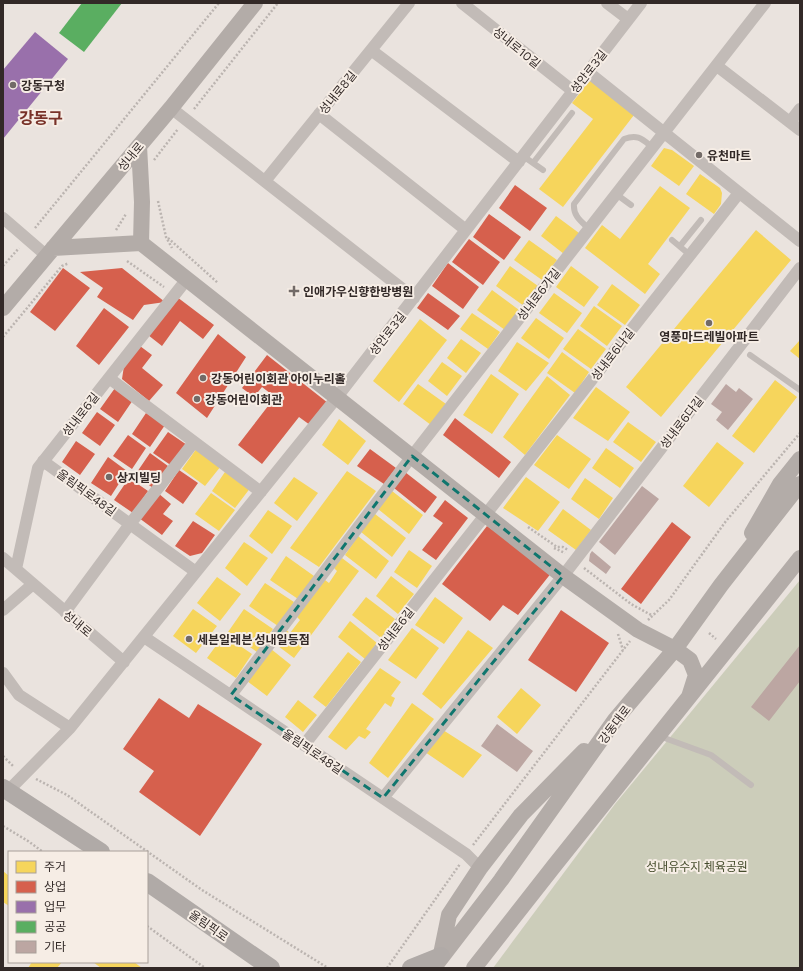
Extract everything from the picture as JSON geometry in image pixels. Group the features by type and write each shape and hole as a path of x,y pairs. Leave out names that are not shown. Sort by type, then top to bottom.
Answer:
{"main road":[{"name":"성내로","path":"3,308 171,108 256,3"},
{"path":"139,146 142,202 141,243"},
{"path":"50,252 141,243 563,576 638,630 675,649 690,660 696,675 689,697"},
{"path":"721,585 780,484 800,459"},
{"name":"강동대로","path":"437,962 501,880 615,720 675,649 721,585 800,484"},
{"path":"474,968 800,558"},
{"path":"411,968 437,962 449,915 480,868 521,815 615,720"},
{"path":"4,789 100,851"},
{"name":"올림픽로","path":"148,883 271,968"}],"street":[{"name":"성내로8길","path":"265,181 409,3"},
{"name":"성내로10길","path":"462,3 573,91"},
{"path":"607,3 628,19"},
{"name":"성안로3길","path":"338,397 640,3"},
{"name":"성내로6가길","path":"412,456 765,3"},
{"path":"371,50 521,159"},
{"path":"716,66 800,130"},
{"path":"588,72 800,242"},
{"path":"171,108 414,298"},
{"path":"790,122 800,109"},
{"path":"319,114 466,230"},
{"name":"성내로6나길","path":"485,514 739,193"},
{"path":"3,218 27,238 50,252"},
{"name":"성내로6다길","path":"563,576 800,268"},
{"name":"성내로6길","path":"16,569 38,468 187,279"},
{"path":"109,378 261,492"},
{"path":"4,789 25,773 70,728 338,397"},
{"path":"65,612 130,524 194,442"},
{"path":"231,695 412,456"},
{"name":"올림픽로48길","path":"43,461 196,572"},
{"name":"성내로6길","path":"304,745 485,514"},
{"name":"성내로","path":"3,558 124,662"},
{"path":"384,798 563,576"},
{"path":"3,610 33,584"},
{"name":"올림픽로48길","path":"144,637 466,854 480,868"},
{"path":"3,673 20,694 70,728"}],"lane":[{"path":"533,163 572,113"},
{"path":"589,228 576,216 574,204 624,139 636,136 652,147"},
{"path":"521,159 533,163 543,170"},
{"path":"616,194 630,206"},
{"path":"680,246 701,220"},
{"path":"672,240 690,255"},
{"path":"750,355 800,390"},
{"path":"658,736 711,755 751,785"}],"path":[{"path":"3,266 219,3"},
{"path":"3,337 62,266 75,259"},
{"path":"120,260 127,261"},
{"path":"645,623 670,600 726,521 800,433"},
{"path":"709,633 720,641"},
{"path":"387,968 466,854 630,641"},
{"path":"3,756 12,766 67,795 147,851"},
{"path":"3,826 42,851"},
{"path":"148,852 202,890 328,968"},
{"path":"148,927 205,968"}],"highlighted area":[{"path":"412,456 563,576 383,798 231,695"}],"green space":[{"name":"성내유수지 체육공원","path":"800,580 800,968 493,968 615,804"}],"building: 주거":[{"path":"590,80 634,115 563,207 539,189 593,119 572,103"},
{"path":"664,148 672,150 694,166 679,186 651,166"},
{"path":"700,174 720,188 722,193 721,204 714,214 686,194"},
{"path":"660,186 690,208 648,264 660,274 645,294 585,248 602,225 620,239"},
{"path":"556,216 579,233 564,254 541,236"},
{"name":"영풍마드레빌아파트","path":"756,230 791,260 661,417 626,387"},
{"path":"529,240 557,260 542,280 514,260"},
{"path":"510,266 538,286 524,306 496,286"},
{"path":"571,266 599,287 584,307 556,287"},
{"path":"612,284 640,305 625,325 597,305"},
{"path":"492,290 519,310 505,330 477,310"},
{"path":"554,293 582,313 567,333 539,313"},
{"path":"594,306 622,326 607,346 580,326"},
{"path":"472,313 500,332 488,349 460,329"},
{"path":"536,318 564,338 549,359 521,338"},
{"path":"420,319 447,340 399,402 373,381"},
{"path":"578,329 606,349 591,369 563,349"},
{"path":"461,339 481,353 466,373 447,358"},
{"path":"800,340 800,359 790,351"},
{"path":"517,342 549,363 526,391 498,371"},
{"path":"562,352 589,372 575,393 547,373"},
{"path":"442,362 462,376 447,396 428,381"},
{"path":"491,374 519,394 492,434 463,415"},
{"path":"547,376 570,395 525,455 503,437"},
{"path":"775,380 797,397 754,453 732,436"},
{"path":"418,384 446,404 431,425 403,404"},
{"path":"596,387 630,412 608,441 573,418"},
{"path":"339,419 366,441 348,465 322,445"},
{"path":"628,422 656,442 641,462 613,442"},
{"path":"557,435 591,459 569,489 534,465"},
{"path":"717,442 744,463 709,507 683,486"},
{"path":"197,448 221,466 205,486 182,469"},
{"path":"606,448 634,468 620,488 592,468"},
{"path":"227,469 251,487 235,508 212,491"},
{"path":"347,471 376,491 319,567 290,548"},
{"path":"294,477 318,493 297,521 274,503"},
{"path":"526,477 560,502 538,531 503,508"},
{"path":"585,478 613,498 599,519 571,499"},
{"path":"392,491 423,515 409,534 378,509"},
{"path":"211,493 235,510 219,531 195,514"},
{"path":"563,509 591,530 576,550 548,530"},
{"path":"268,510 292,526 272,554 249,536"},
{"path":"375,514 406,538 392,557 361,532"},
{"path":"358,536 389,561 376,579 345,555"},
{"path":"244,542 268,558 247,586 225,568"},
{"path":"409,550 432,566 417,588 394,572"},
{"path":"286,556 314,576 298,599 270,580"},
{"path":"342,558 359,571 294,658 274,643 285,629 290,633 300,620 297,617 325,580 329,583 337,571 334,568"},
{"path":"391,576 414,594 398,614 376,596"},
{"path":"217,577 241,594 220,621 197,603"},
{"path":"265,583 294,602 278,626 249,606"},
{"path":"366,597 395,619 381,638 352,615"},
{"path":"435,597 463,618 444,644 415,625"},
{"path":"193,609 217,626 196,653 173,636"},
{"path":"244,609 273,629 257,652 228,632"},
{"path":"350,621 377,643 365,659 338,637"},
{"path":"412,628 439,648 416,679 388,660"},
{"path":"468,630 493,648 441,709 422,694"},
{"path":"224,635 252,654 236,678 207,658"},
{"path":"271,649 291,665 267,696 247,681"},
{"path":"348,652 361,662 326,707 313,697"},
{"path":"380,668 401,682 391,696 395,698 391,707 385,703 366,729 371,732 365,739 359,736 346,750 328,737"},
{"path":"521,688 541,705 517,734 497,717"},
{"path":"298,700 317,715 303,732 285,717"},
{"path":"412,703 434,719 388,778 369,763"},
{"path":"443,730 482,755 463,778 425,752"},
{"path":"3,871 8,875 8,905 3,902"},
{"path":"31,963 61,963 57,968 28,968"},
{"path":"94,963 135,963 142,968 101,968"}],"building: 상업":[{"path":"515,185 547,208 530,231 499,208"},
{"path":"489,214 521,237 504,260 473,237"},
{"path":"469,239 500,262 483,285 452,262"},
{"path":"448,263 479,287 463,309 432,286"},
{"path":"63,268 90,288 55,331 30,312"},
{"path":"122,268 165,302 144,305 133,320 97,297 103,288 80,272"},
{"path":"428,293 460,316 448,330 417,308"},
{"path":"177,297 214,325 203,339 180,321 162,346 148,335"},
{"path":"104,308 129,327 99,365 76,346"},
{"path":"218,334 246,357 207,418 176,393"},
{"path":"140,346 152,355 142,368 163,385 149,401 122,379 124,366"},
{"path":"267,355 328,403 310,425 299,417 262,464 238,445 275,397 262,387 254,397 242,388"},
{"path":"115,388 133,400 118,422 100,409"},
{"path":"97,412 115,425 100,446 82,433"},
{"path":"146,413 165,425 150,447 132,434"},
{"path":"455,418 511,462 499,478 443,435"},
{"path":"168,432 187,445 172,466 153,453"},
{"path":"128,435 146,448 132,469 113,456"},
{"path":"76,441 95,454 80,475 62,462"},
{"path":"370,449 396,468 384,484 357,466"},
{"path":"150,453 168,466 153,488 135,475"},
{"name":"상지빌딩","path":"108,457 127,471 111,496 91,483"},
{"path":"179,470 198,483 183,504 165,491"},
{"path":"405,472 437,497 425,513 394,488"},
{"path":"129,478 148,491 133,513 114,500"},
{"path":"158,493 171,504 163,514 173,521 162,535 139,518"},
{"path":"445,500 468,518 436,560 422,550 443,523 433,516"},
{"path":"193,521 215,535 202,553 190,556 175,546"},
{"path":"672,522 691,537 641,604 621,589"},
{"path":"487,526 552,572 518,615 503,605 490,621 442,584"},
{"path":"561,610 609,643 576,692 528,660"},
{"path":"159,698 189,718 198,704 262,744 200,836 139,792 154,771 123,749"}],"building: 업무":[{"path":"35,32 68,59 3,139 3,70"}],"building: 공공":[{"path":"82,3 122,3 84,52 59,33"}],"building: 기타":[{"path":"726,384 736,392 739,388 753,399 728,430 716,420 722,412 711,404"},
{"path":"642,486 659,499 615,555 599,542"},
{"path":"592,551 611,567 606,574 589,561"},
{"path":"800,645 800,681 769,721 751,707"},
{"path":"497,724 533,751 517,772 481,746"}],"place":[{"name":"강동구청","path":"13,85"},
{"name":"유천마트","path":"699,155"},
{"name":"인애가우신향한방병원","path":"294,291"},
{"name":"영풍마드레빌아파트","path":"709,323"},
{"name":"강동어린이회관 아이누리홀","path":"203,378"},
{"name":"강동어린이회관","path":"197,399"},
{"name":"상지빌딩","path":"109,477"},
{"name":"세븐일레븐 성내일등점","path":"189,639"}],"district":[{"name":"강동구","path":"41,117"}]}
